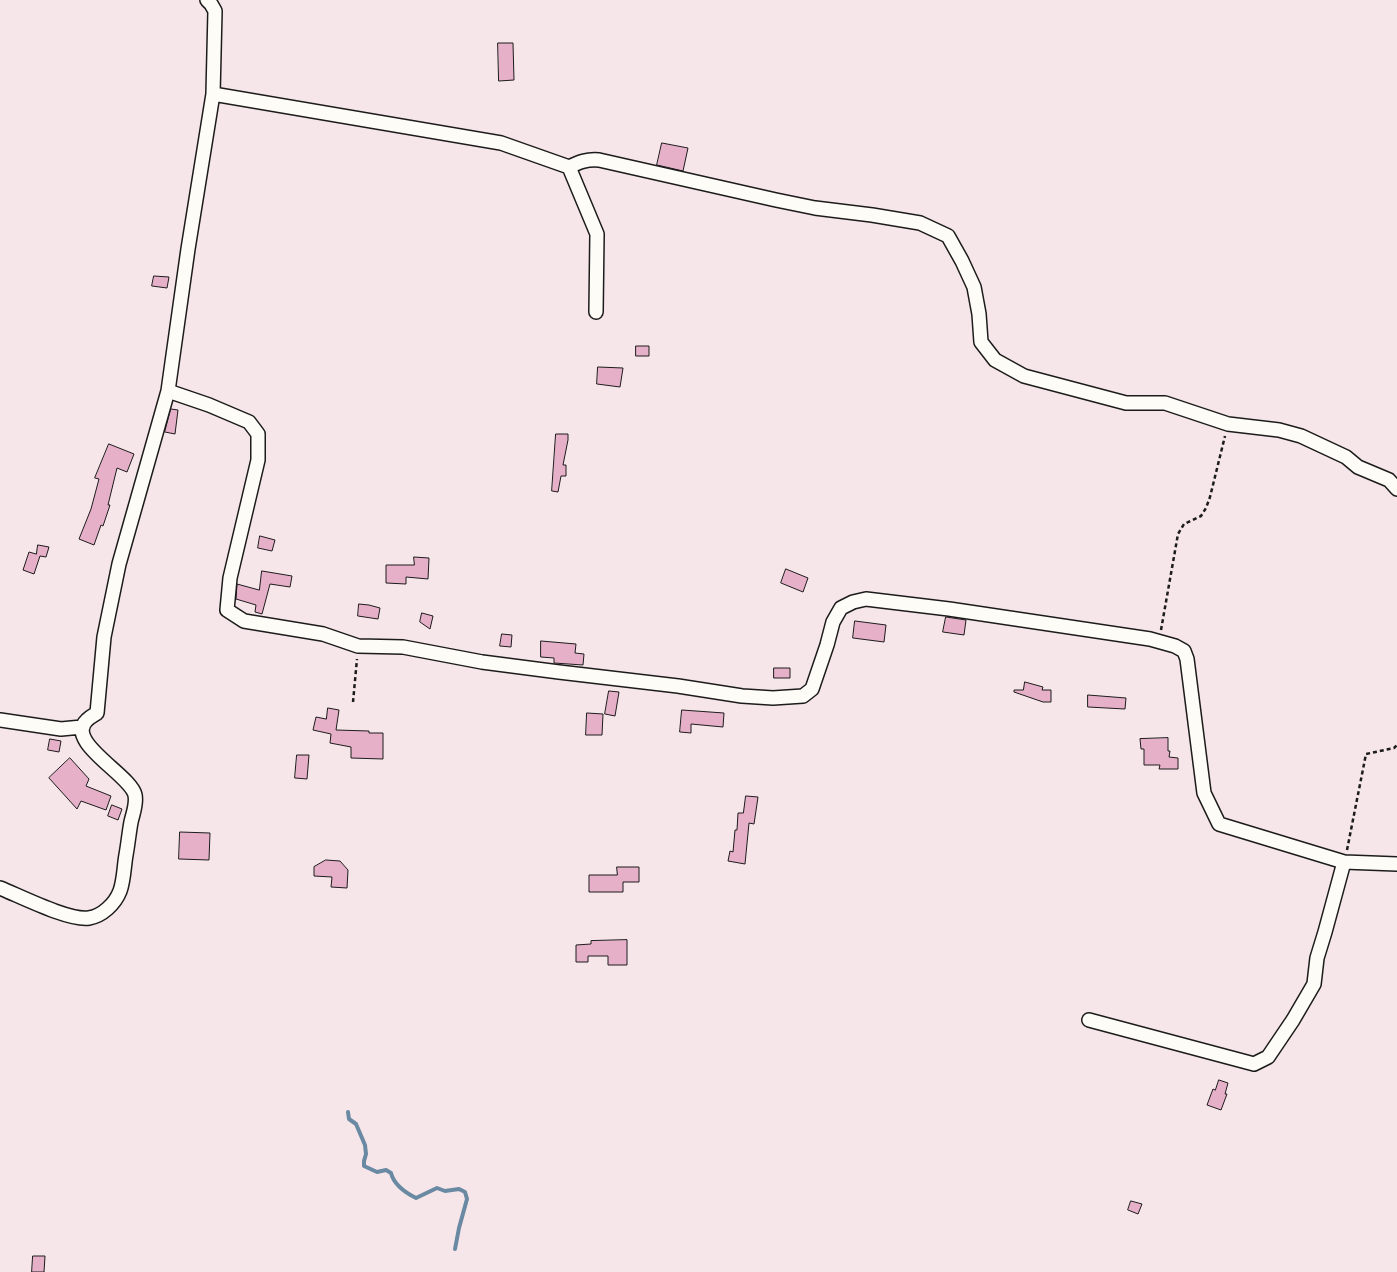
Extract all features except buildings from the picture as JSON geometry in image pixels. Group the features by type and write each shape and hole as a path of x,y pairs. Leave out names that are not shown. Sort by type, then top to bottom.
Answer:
{"street":[{"path":"0,888 74,917 88,918 100,914 110,906 120,891 136,802 135,793 129,784 89,747 82,734 82,727 86,720 97,712 104,637 119,564 168,390 188,250 213,94 215,11 211,4 206,0"},
{"path":"213,94 501,143 569,167 581,161 590,159 599,160 815,208 920,223 948,236 962,261 974,287 979,314 981,342 995,360 1024,376 1126,403 1165,403 1228,424 1279,430 1301,436 1346,457 1358,467 1389,480 1397,489"},
{"path":"569,167 597,234 596,312"},
{"path":"168,390 249,422 258,434 258,460 230,578 227,610 244,621 322,634 358,646 403,647 482,662 678,686 742,696 773,698 803,696 812,689 827,645 832,622 841,608 853,602 866,599 1150,639 1175,646 1184,651 1187,659 1204,793 1219,824 1344,862 1397,864"},
{"path":"0,720 61,729 82,727"},
{"path":"1089,1020 1254,1064 1268,1057 1293,1020 1314,984 1317,958 1344,862"}],"path":[{"path":"1159,642 1178,534 1184,524 1201,516 1206,508 1228,424"},
{"path":"353,702 358,646"},
{"path":"1344,862 1366,754 1394,748 1397,745"}],"waterway":[{"path":"348,1112 349,1119 356,1124 365,1145 366,1154 364,1166 377,1172 386,1170 391,1173 398,1185 404,1191 416,1198 437,1188 445,1191 459,1189 465,1192 467,1199 455,1249"}]}
